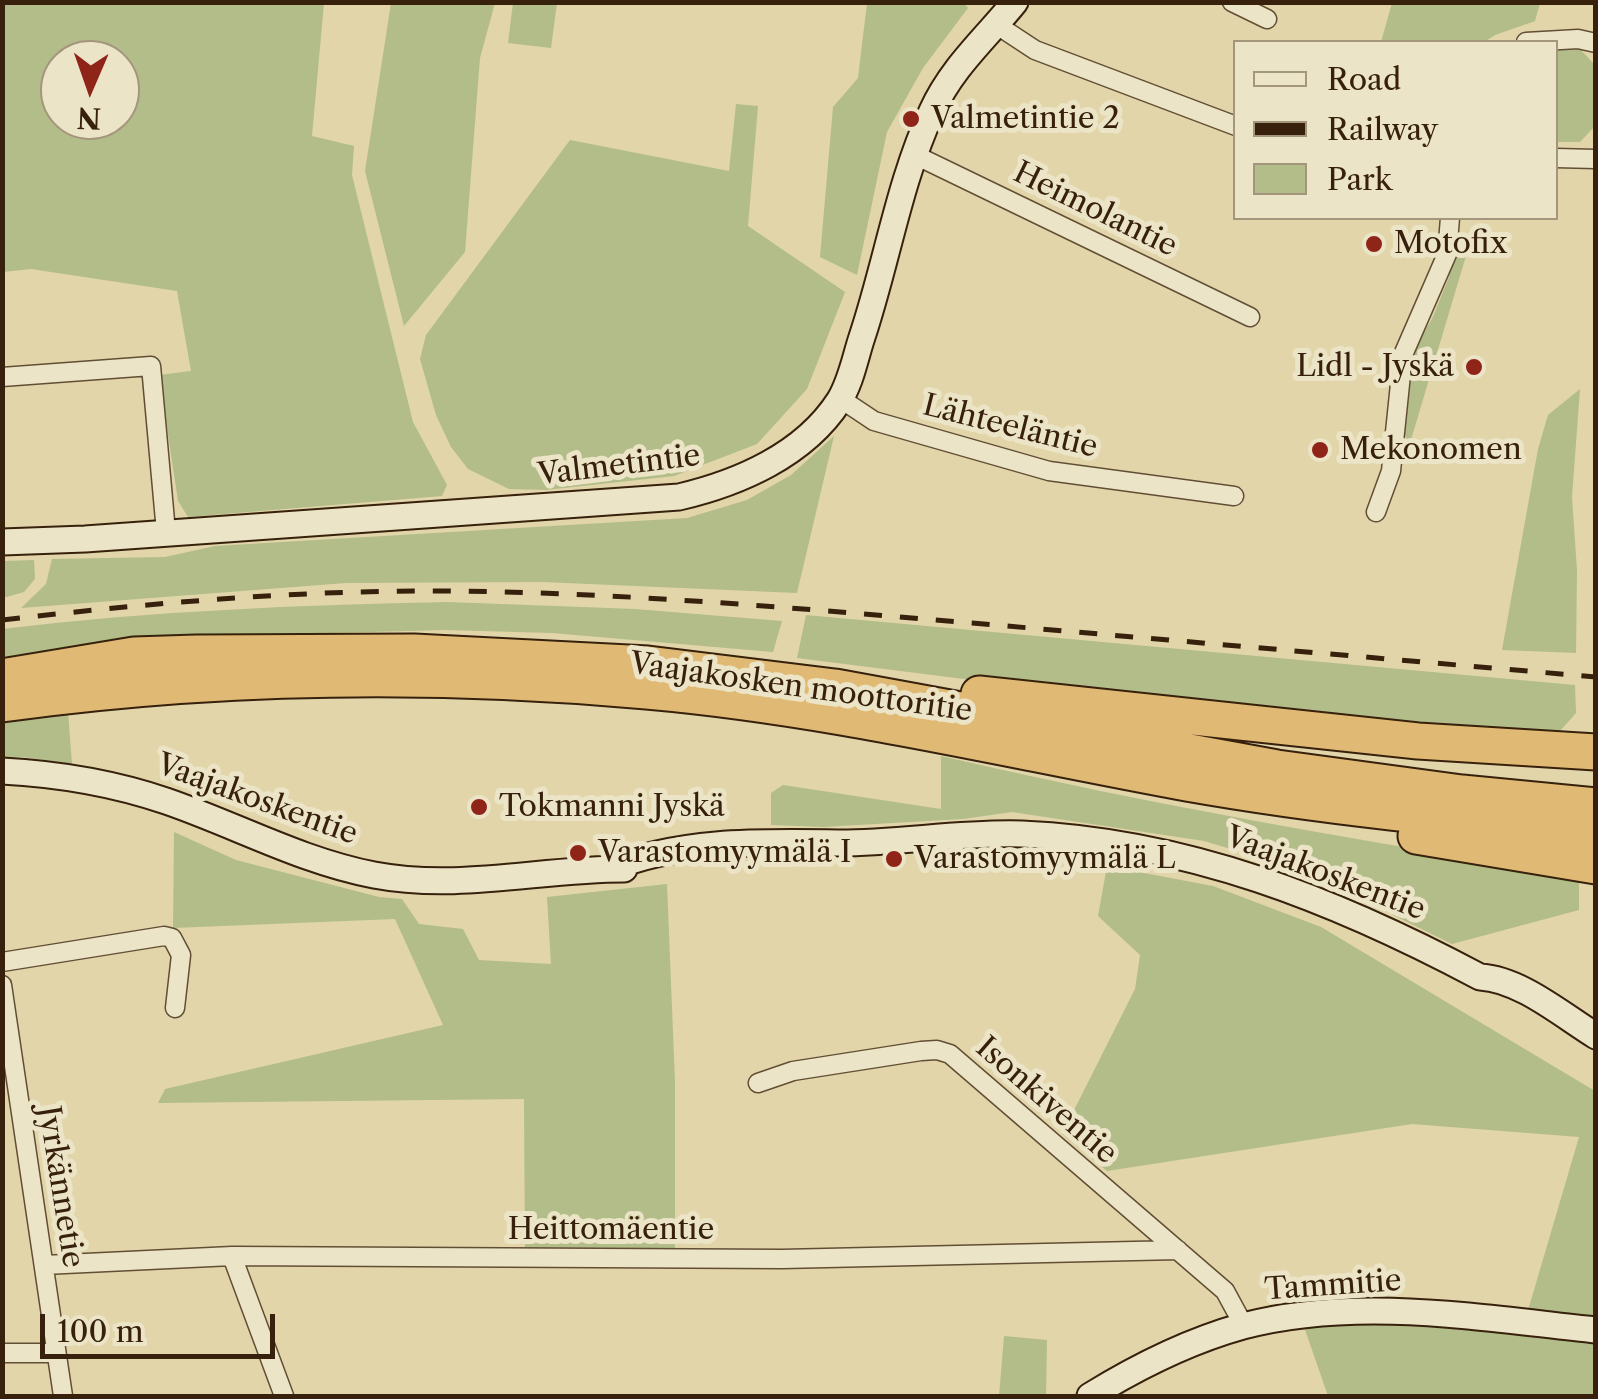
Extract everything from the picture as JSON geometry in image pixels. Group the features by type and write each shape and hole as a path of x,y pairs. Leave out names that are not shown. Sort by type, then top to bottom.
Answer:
{"highway":[{"name":"Vaajakosken moottoritie","path":"2,677 134,656 414,652 648,664 890,696 1277,768 1596,806"},
{"name":"Vaajakosken moottoritie","path":"2,704 114,692 310,680 557,684 648,691 832,715 1305,803 1596,832"},
{"path":"890,696 930,692 1006,696 1418,741 1596,752"},
{"path":"1305,803 1351,820 1412,835 1596,866"}],"street":[{"name":"Valmetintie","path":"2,542 679,497 732,482 788,452 810,434 840,398 932,110 958,64 1015,2"},
{"path":"1232,2 1268,19"},
{"path":"997,24 1036,50 1233,125"},
{"path":"1552,40 1578,38 1596,44"},
{"name":"Heimolantie","path":"915,155 1250,317"},
{"path":"1560,158 1596,159"},
{"path":"1560,158 1596,170"},
{"path":"1376,512 1391,471 1403,355 1447,254 1450,220"},
{"path":"2,377 151,366 166,532"},
{"name":"Lähteeläntie","path":"840,398 874,421 1049,472 1234,496"},
{"name":"Vaajakoskentie","path":"2,772 58,776 130,790 294,852 376,875 462,882 609,869 664,851 760,842 842,843 1020,834 1132,844 1182,854 1264,879 1349,912 1480,977 1495,994 1596,1053"},
{"path":"2,962 164,936 172,938 181,954 175,1008"},
{"name":"Vaajakoskentie","path":"1480,977 1494,978 1518,989 1596,1036"},
{"name":"Jyrkännetie","path":"2,985 63,1396"},
{"name":"Isonkiventie","path":"758,1083 792,1071 921,1051 950,1054 1225,1291 1244,1326"},
{"name":"Heittomäentie","path":"44,1265 232,1256 782,1259 1178,1250"},
{"path":"232,1256 284,1396"},
{"name":"Tammitie","path":"1090,1396 1136,1368 1244,1326 1307,1316 1368,1311 1452,1315 1596,1330"},
{"path":"2,1353 55,1353"}],"green space":[{"path":"1392,2 1540,3 1535,21 1487,40 1382,40"},
{"path":"2,3 324,3 312,136 354,146 352,175 413,422 447,485 442,496 188,517 178,501 159,375 191,371 177,291 31,269 3,272"},
{"path":"391,3 495,3 480,58 465,252 404,326 365,171"},
{"path":"513,3 557,3 551,48 508,43"},
{"path":"867,3 964,3 968,8 923,68 887,132 857,275 820,257 833,107 858,78"},
{"path":"1579,48 1595,65 1595,126 1580,142 1558,142 1558,50"},
{"path":"736,104 758,106 748,226 845,292 807,389 757,444 674,476 546,490 509,489 468,469 451,447 436,415 420,359 426,335 570,140 729,171"},
{"path":"1457,254 1466,256 1410,443 1403,433 1414,348 1432,319"},
{"path":"1580,389 1572,497 1577,571 1576,653 1502,650 1538,449 1548,415"},
{"path":"834,436 797,593 543,582 346,583 21,608 46,584 52,559 165,557 215,546 687,518 747,500 791,475"},
{"path":"34,560 35,579 24,592 3,598 3,561"},
{"path":"448,602 635,609 782,621 773,652 552,633 445,630 182,637 3,659 2,629 225,610"},
{"path":"806,615 1575,685 1576,713 1560,731 1488,734 1282,719 797,658"},
{"path":"68,712 72,764 3,758 3,721"},
{"path":"941,756 1258,822 1579,875 1579,910 1452,944 1301,870 1204,841 1012,812 963,819 823,827 771,825 771,793 783,785 941,809"},
{"path":"174,832 236,860 379,897 402,899 419,924 463,929 479,960 551,964 547,897 667,884 675,1082 675,1259 525,1257 524,1099 158,1103 165,1089 443,1025 395,919 173,928"},
{"path":"1107,866 1213,886 1321,927 1595,1091 1595,1396 1328,1396 1303,1324 1368,1318 1484,1329 1529,1307 1579,1137 1412,1124 1107,1171 1062,1134 1135,989 1140,955 1098,916"},
{"path":"1004,1336 1047,1340 1046,1396 999,1396"}],"railway":[{"path":"2,620 321,593 563,594 700,601 1596,677"}],"place":[{"name":"Valmetintie 2","path":"911,119"},
{"name":"Motofix","path":"1374,244"},
{"name":"Lidl - Jyskä","path":"1474,367"},
{"name":"Mekonomen","path":"1320,450"},
{"name":"Tokmanni Jyskä","path":"479,807"},
{"name":"Varastomyymälä I","path":"578,853"},
{"name":"Varastomyymälä L","path":"894,859"}]}
